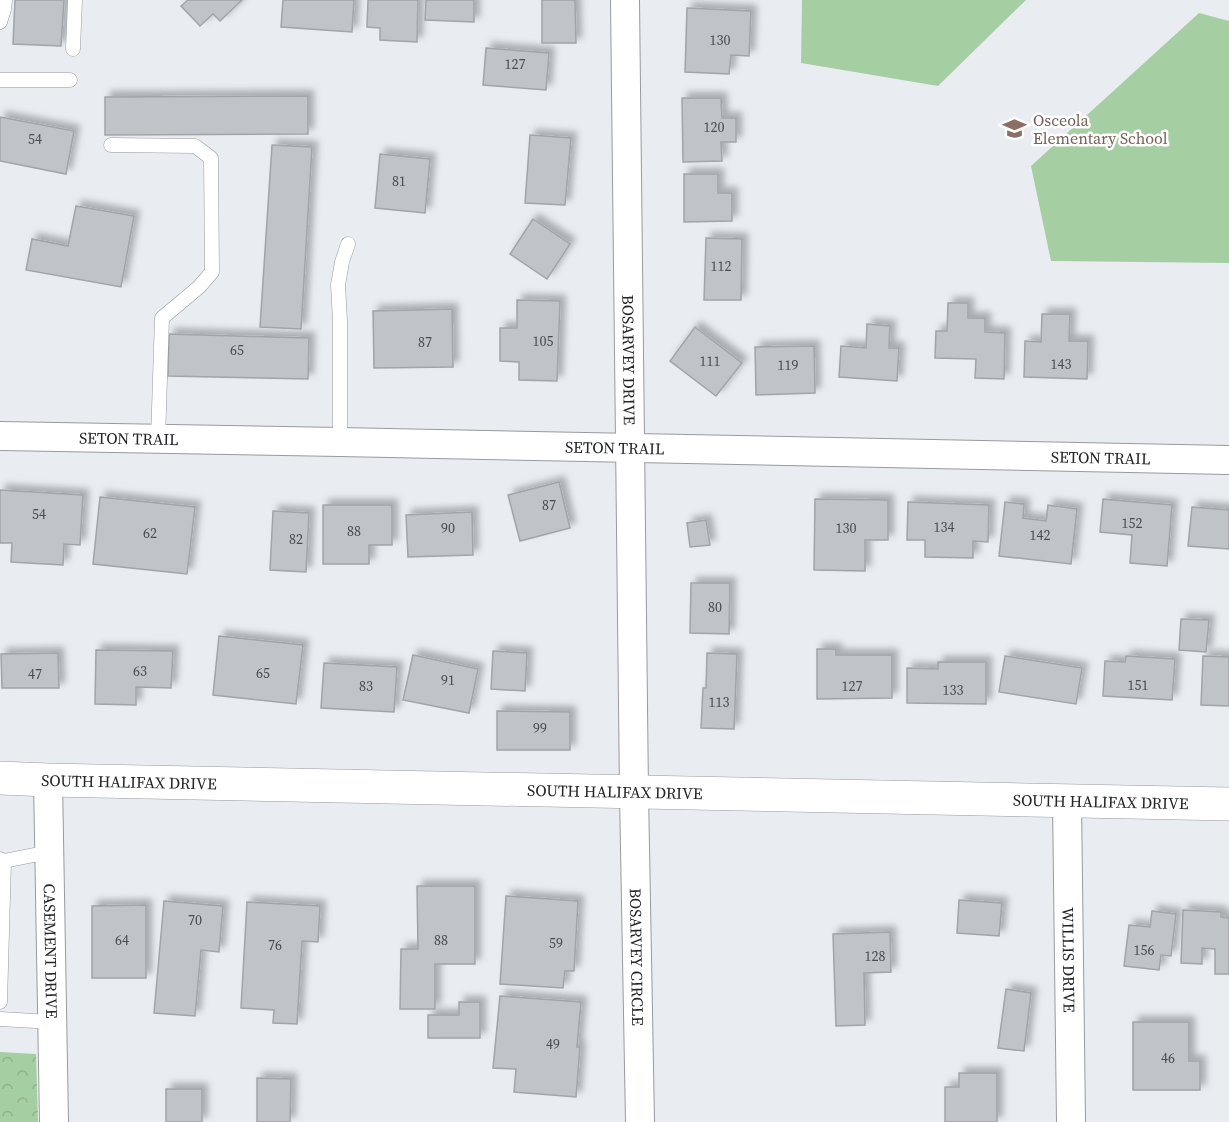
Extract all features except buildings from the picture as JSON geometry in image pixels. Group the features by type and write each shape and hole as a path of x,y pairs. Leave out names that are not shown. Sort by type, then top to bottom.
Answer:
{"street":[{"name":"BOSARVEY DRIVE","path":"625,0 634,793"},
{"name":"SETON TRAIL","path":"0,436 1229,460"},
{"name":"SOUTH HALIFAX DRIVE","path":"0,778 1229,804"},
{"name":"CASEMENT DRIVE","path":"48,780 54,1122"},
{"name":"BOSARVEY CIRCLE","path":"634,793 640,1122"},
{"name":"WILLIS DRIVE","path":"1067,800 1071,1122"}],"lane":[{"path":"0,22 5,0"},
{"path":"74,49 75,0"},
{"path":"0,80 70,80"},
{"path":"111,145 195,146 211,158 212,272 200,287 162,318 158,439"},
{"path":"340,442 338,285 348,244"},
{"path":"0,1002 2,860 49,852"},
{"path":"0,1019 52,1022"}],"green space":[{"path":"802,0 1026,0 938,86 801,63"},
{"path":"1199,13 1229,21 1229,263 1051,261 1031,166"},
{"path":"0,1052 36,1054 38,1122 0,1122"}],"place":[{"name":"Osceola Elementary School","path":"1015,129"}]}
